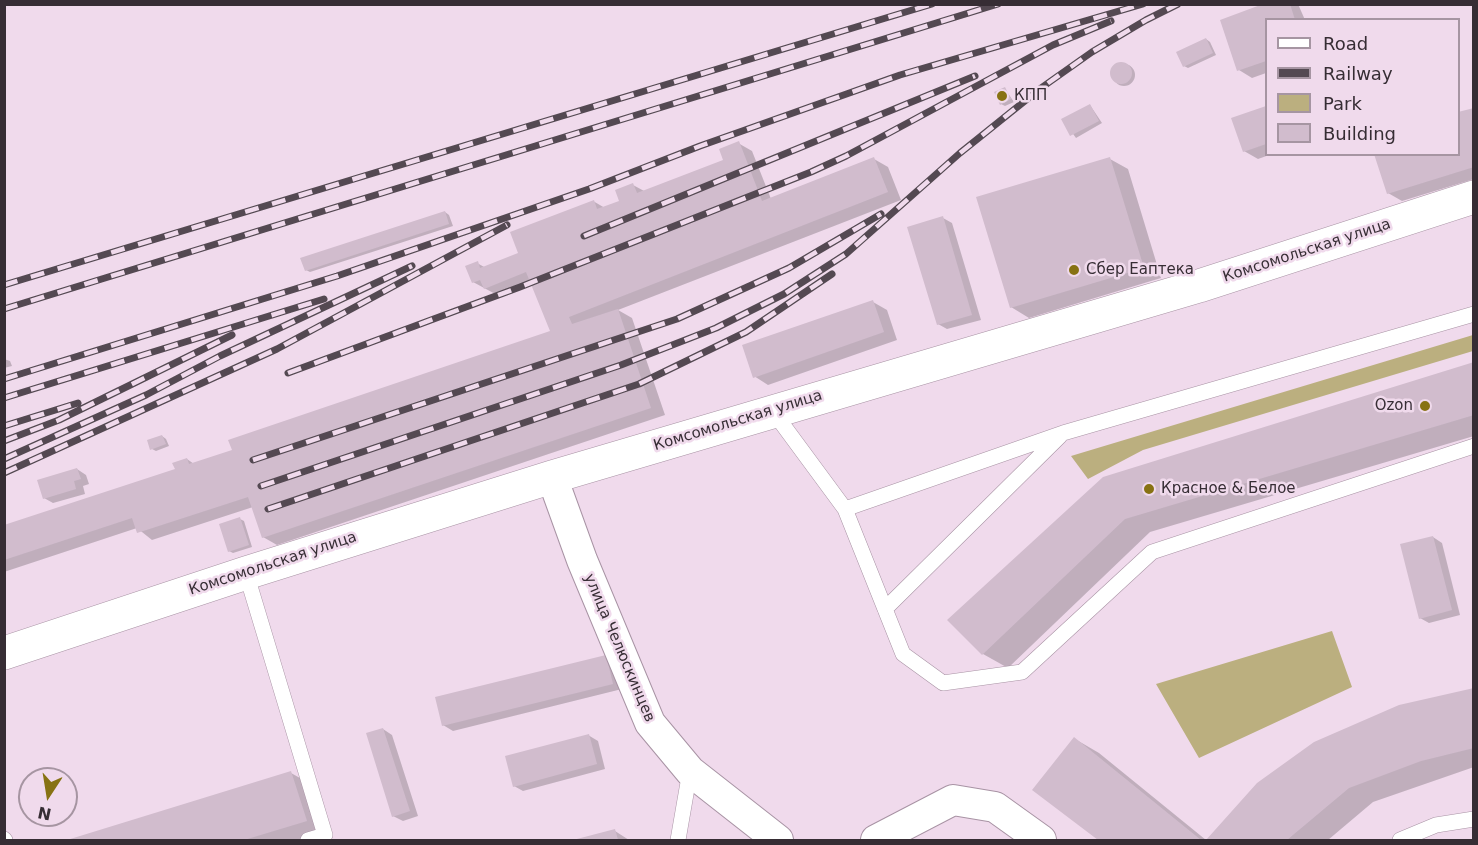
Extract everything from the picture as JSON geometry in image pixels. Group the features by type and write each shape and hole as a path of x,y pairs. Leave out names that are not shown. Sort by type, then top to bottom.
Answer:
{"main road":[{"name":"Комсомольская улица","path":"4,653 246,573 552,477 772,410 1199,286 1473,197"}],"street":[{"name":"улица Челюскинцев","path":"552,477 582,560 650,723 690,771 778,840"},
{"path":"876,840 953,800 995,807 1041,840"}],"lane":[{"path":"845,509 1063,434 1473,314"},
{"path":"772,410 845,509 903,654 942,683 1022,672 1152,552 1473,447"},
{"path":"885,609 1063,434"},
{"path":"246,573 325,835 308,840"},
{"path":"678,840 690,771"},
{"path":"1400,840 1436,825 1473,819"}],"green space":[{"path":"1473,335 1473,351 1143,450 1088,479 1071,456"},
{"path":"1332,631 1352,687 1199,758 1156,684"}],"building":[{"path":"1263,4 1290,4 1294,18 1265,18 1265,61 1237,71 1220,20"},
{"path":"1206,38 1213,53 1183,67 1176,52"},
{"path":"1121,62 1129,65 1132,73 1129,81 1121,84 1113,81 1110,73 1113,65"},
{"name":"КПП","path":"1005,87 1011,99 1000,105 994,92"},
{"path":"1090,104 1099,121 1070,136 1061,119"},
{"path":"1265,106 1265,144 1243,152 1231,118"},
{"path":"1474,108 1474,167 1387,194 1375,156 1460,156 1460,112"},
{"path":"739,141 762,201 874,157 888,192 569,317 572,324 618,309 651,408 262,538 248,497 137,533 132,518 4,560 4,525 175,469 172,463 187,458 189,464 232,450 228,440 550,331 526,272 484,289 480,280 472,283 465,266 478,261 480,268 518,253 510,232 594,200 597,209 619,201 615,190 633,183 637,193 723,160 719,149"},
{"path":"1110,157 1144,268 1010,308 976,197"},
{"path":"445,211 449,224 305,271 300,258"},
{"path":"943,216 972,315 937,325 907,227"},
{"path":"873,300 884,332 753,378 742,345"},
{"path":"1474,362 1474,415 1125,519 982,655 947,620 1103,477"},
{"path":"162,435 166,444 150,450 147,440"},
{"path":"77,468 81,479 74,481 76,489 43,499 37,480"},
{"path":"240,517 249,545 228,552 219,524"},
{"path":"1433,536 1452,610 1419,619 1400,544"},
{"path":"606,655 613,684 442,726 435,697"},
{"path":"1474,688 1474,748 1421,761 1349,788 1287,840 1206,840 1257,783 1314,742 1399,705"},
{"path":"383,728 410,811 392,817 366,733"},
{"path":"589,734 597,764 513,787 505,756"},
{"path":"1074,737 1201,840 1098,840 1032,790"},
{"path":"291,771 307,821 244,840 67,840"},
{"path":"615,829 618,840 573,840"}],"railway":[{"path":"4,285 932,4"},
{"path":"4,309 998,4"},
{"path":"4,379 337,276 589,189 700,146 900,75 1143,4"},
{"path":"261,486 621,365 716,328 784,294 846,254 960,153 1041,88 1092,52 1178,4"},
{"path":"288,373 520,287 811,172 846,156 1053,45 1111,21"},
{"path":"584,236 975,76"},
{"path":"253,460 677,319 789,268 881,214"},
{"path":"4,473 277,349 507,225"},
{"path":"4,459 146,395 220,356 412,266"},
{"path":"268,509 639,384 746,332 832,274"},
{"path":"4,398 324,299"},
{"path":"4,441 59,420 232,335"},
{"path":"4,426 78,403"}],"place":[{"name":"КПП","path":"1002,96"},
{"name":"Сбер Еаптека","path":"1074,270"},
{"name":"Ozon","path":"1425,406"},
{"name":"Красное & Белое","path":"1149,489"}]}
